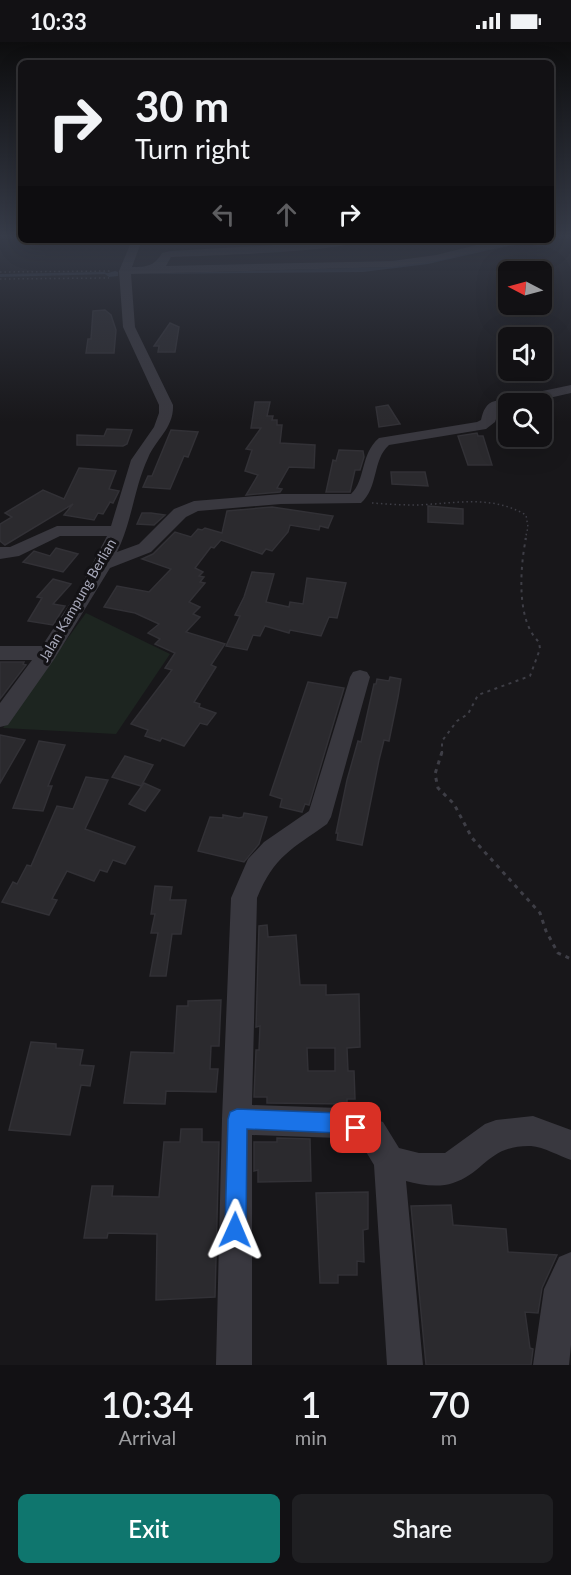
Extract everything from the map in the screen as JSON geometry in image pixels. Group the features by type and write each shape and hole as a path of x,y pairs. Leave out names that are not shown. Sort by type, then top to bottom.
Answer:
{"street":[{"name":"Jalan Kampung Berlian","path":"0,719 48,653 102,564 112,545 140,458 164,425 168,414 166,405 129,327 127,298"},
{"path":"102,564 138,552 154,541 180,513 194,506 281,499 355,500 364,487 377,448 384,441 481,426 488,422 490,411 495,405 571,389"},
{"path":"0,553 13,552 57,531 116,531"},
{"path":"0,653 48,653"},
{"path":"234,1365 237,1119 244,897 257,867 273,849 319,818 360,677"},
{"path":"237,1119 339,1123 372,1133 389,1161 405,1365"},
{"path":"389,1161 419,1169 450,1168 496,1135 533,1131 571,1145"},
{"path":"551,1365 561,1289 571,1269"}],"path":[{"path":"355,500 364,503 415,505 464,500 504,504 526,515 528,527 522,556 523,614 530,634 539,642 540,650 530,676 478,695 468,714 457,720 447,731 442,741 442,758 435,774 438,788 454,804 472,838 540,913 546,931 558,952 571,959"}],"shaded area":[{"path":"86,613 170,654 116,734 3,728"}],"building":[{"path":"105,310 111,315 116,330 114,353 86,353 88,339 91,339 93,311"},
{"path":"170,323 179,327 175,352 158,352 159,346 154,346"},
{"path":"255,402 270,402 267,416 273,416 272,420 277,420 277,425 282,425 280,443 315,445 314,468 289,467 277,488 282,489 280,492 246,495 258,475 245,471 252,450 246,449 261,428 251,428"},
{"path":"388,405 400,424 379,427 376,407"},
{"path":"107,429 132,430 127,444 123,446 77,445 77,435 104,436"},
{"path":"171,430 198,432 188,457 184,456 170,489 143,487 148,476 152,476"},
{"path":"477,433 478,436 483,436 492,465 468,465 458,436"},
{"path":"339,450 363,451 364,457 360,470 355,470 350,492 326,492 333,460 336,461"},
{"path":"79,468 116,471 109,489 119,491 113,503 110,502 103,514 98,513 94,520 64,515 73,504 5,545 0,541 0,524 12,517 5,513 43,490 64,499"},
{"path":"391,472 425,472 428,486 392,484"},
{"path":"428,506 463,509 463,524 428,522"},
{"path":"272,507 333,516 328,528 320,526 319,530 290,525 288,532 272,551 266,549 262,554 221,540 214,548 211,547 195,568 203,572 199,576 204,577 200,582 205,583 189,602 200,607 193,614 200,617 186,632 225,644 211,665 216,667 194,702 200,704 199,707 216,713 207,725 200,723 184,746 162,738 160,741 145,736 148,730 131,724 172,670 165,668 175,653 155,644 160,639 148,633 159,624 135,613 104,607 117,586 149,592 171,569 142,559 153,554 175,532 191,537 198,529 205,528 222,533 227,511"},
{"path":"142,513 165,515 154,525 137,524"},
{"path":"56,548 78,554 63,572 23,562 34,551 50,556"},
{"path":"252,572 274,574 266,602 289,607 290,602 303,604 307,578 346,583 337,618 329,617 321,636 290,630 289,633 265,626 260,636 253,635 247,650 226,646 240,616 235,615"},
{"path":"53,579 71,584 53,604 65,606 53,625 28,621 42,598 37,597"},
{"path":"0,662 24,662 23,664 26,665 0,699"},
{"path":"390,677 401,679 398,697 389,741 384,740 379,760 362,845 337,840 338,833 336,833 347,780 358,741 361,742 374,684 377,679 389,681"},
{"path":"308,682 344,688 309,805 305,804 302,812 280,807 282,799 270,795"},
{"path":"0,735 25,740 0,783"},
{"path":"39,741 65,745 48,786 52,786 43,811 13,808"},
{"path":"125,756 153,765 141,786 112,777"},
{"path":"86,777 108,780 85,829 135,847 125,864 113,860 107,872 100,870 94,881 67,871 52,899 57,900 49,915 2,902 13,882 17,884 27,865 31,866 57,806 73,809"},
{"path":"144,783 160,790 145,811 129,804"},
{"path":"244,813 267,817 259,844 244,862 198,851 210,817 223,818 223,815 239,818 243,817"},
{"path":"155,886 172,887 170,900 186,900 181,934 172,934 166,976 150,976 158,933 151,933 155,914 151,914"},
{"path":"267,925 268,937 296,935 300,985 326,985 326,995 359,994 360,1047 347,1048 348,1071 354,1071 355,1099 347,1099 347,1104 267,1103 267,1097 254,1097 256,1050 259,1050 260,1026 256,1027 259,926","holes":["307,1048 335,1048 335,1071 308,1071"]},
{"path":"221,1000 219,1046 211,1046 210,1069 218,1069 216,1092 166,1091 165,1104 124,1103 131,1052 174,1053 177,1006 188,1006 188,1001"},
{"path":"31,1042 56,1044 56,1048 83,1050 80,1065 94,1066 90,1086 81,1085 70,1135 9,1130"},
{"path":"181,1129 202,1129 202,1142 219,1142 215,1297 156,1300 157,1234 108,1233 107,1238 84,1238 92,1186 113,1186 112,1196 159,1197 164,1142 180,1142"},
{"path":"277,1138 310,1139 311,1181 258,1182 258,1170 254,1171 254,1142 277,1142"},
{"path":"368,1192 368,1229 363,1230 364,1262 357,1261 357,1275 338,1275 338,1283 320,1283 316,1193"},
{"path":"451,1205 453,1225 506,1229 508,1252 557,1255 542,1288 538,1313 525,1312 530,1348 533,1349 531,1365 426,1365 411,1206"}],"route":[{"path":"235,1230 237,1119 339,1123 356,1128"}]}
